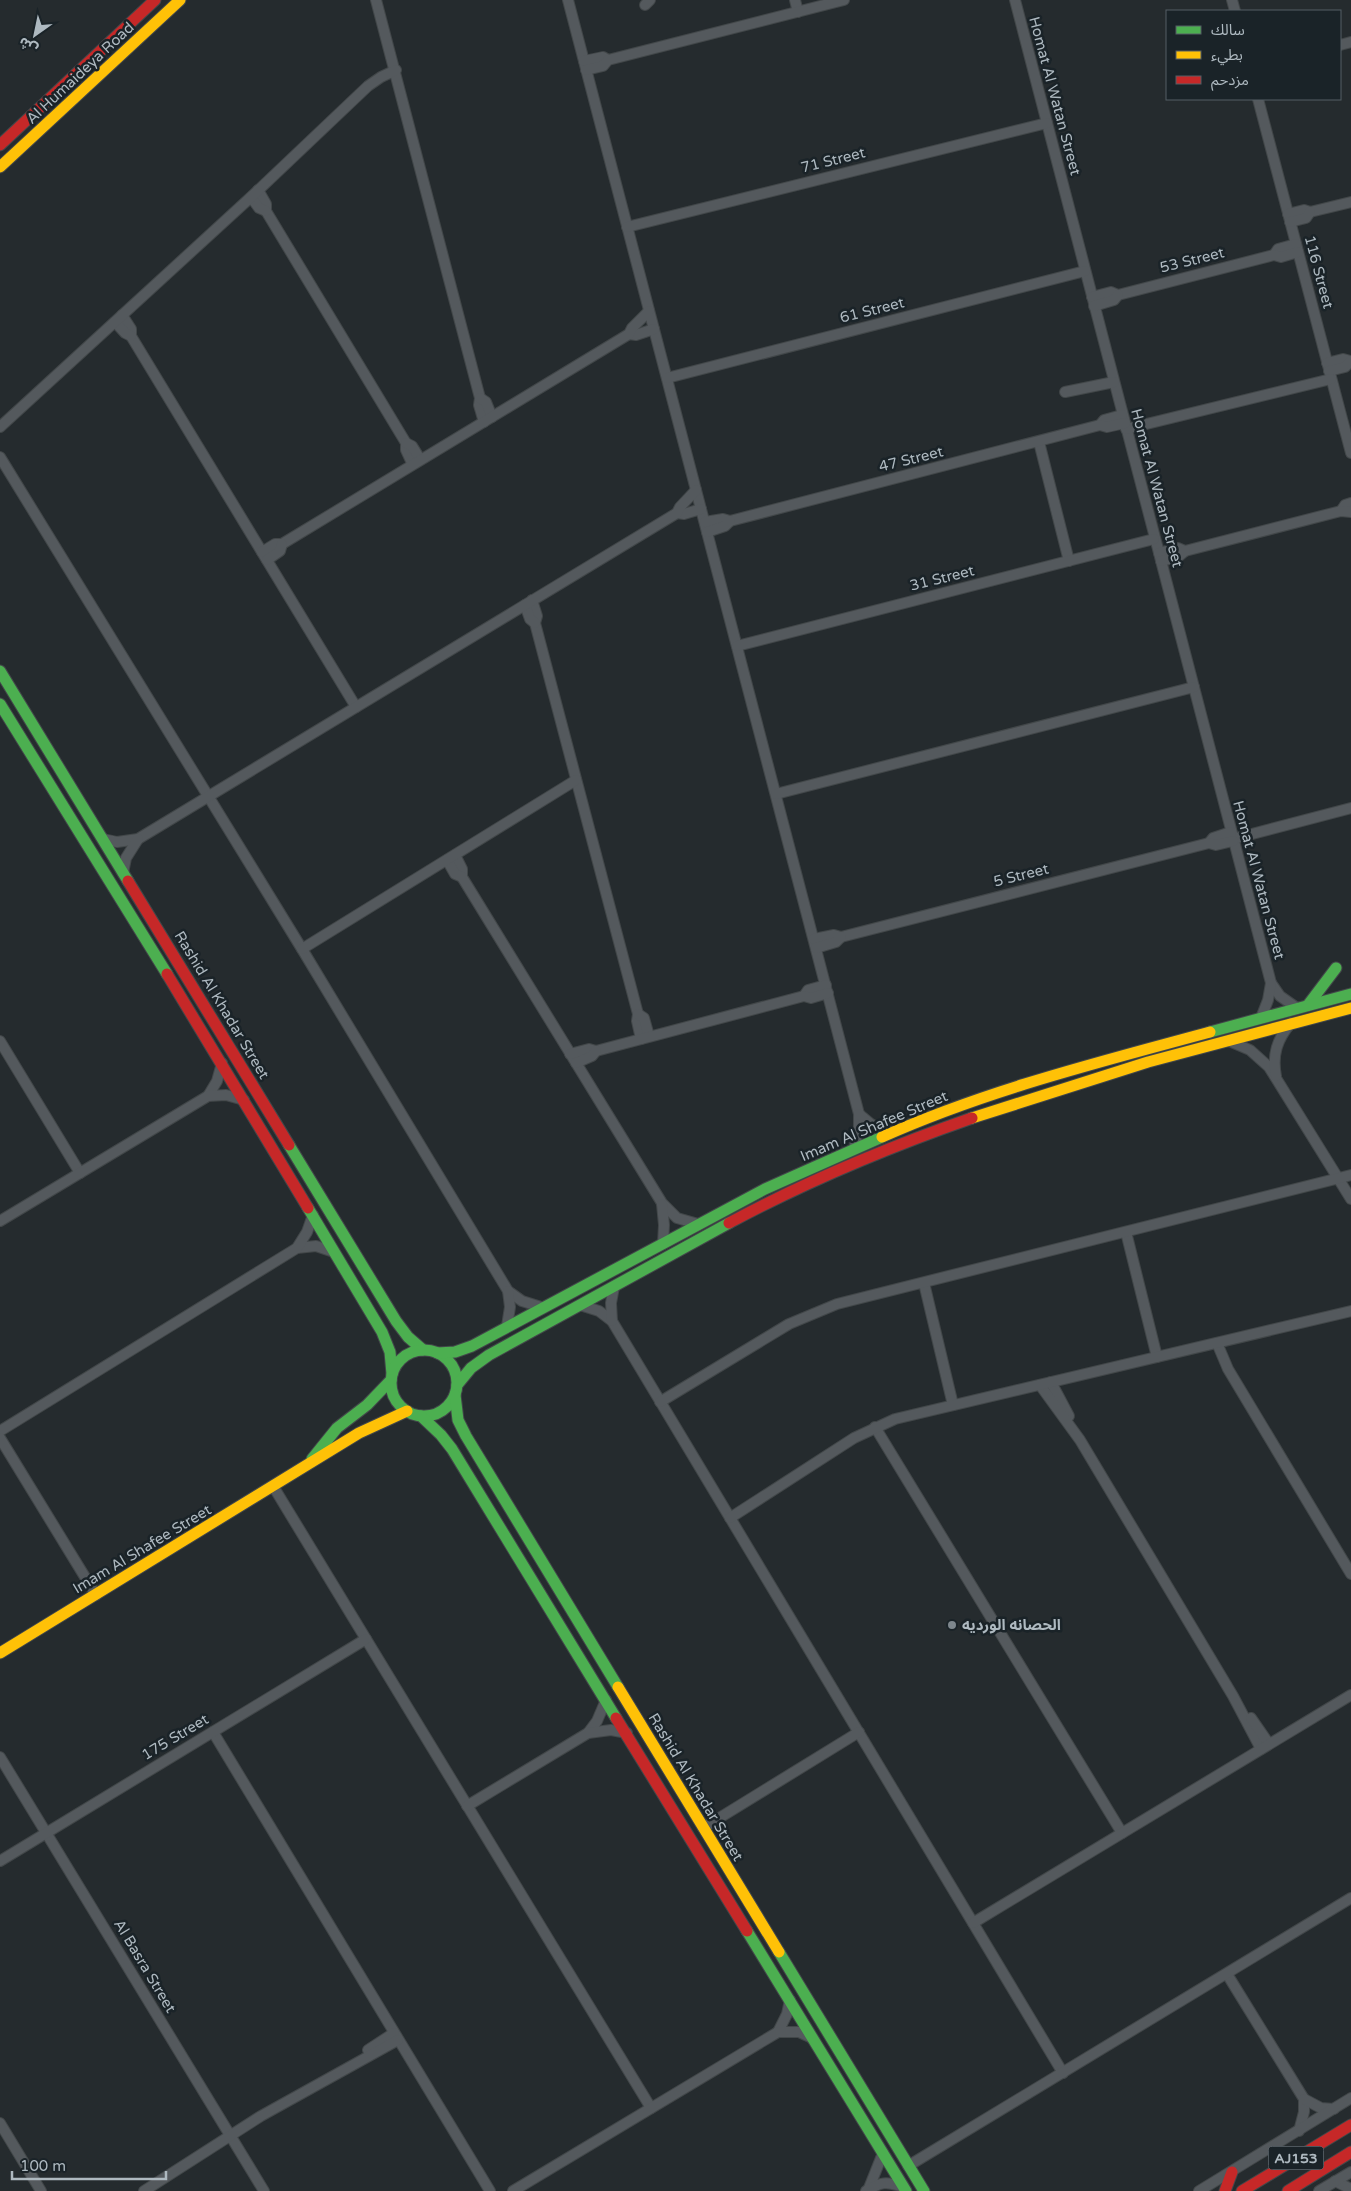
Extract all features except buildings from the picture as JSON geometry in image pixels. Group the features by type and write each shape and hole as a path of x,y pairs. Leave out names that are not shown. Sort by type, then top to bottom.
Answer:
{"street":[{"name":"Al Humaideya Road","path":"0,145 155,0"},
{"name":"Al Humaideya Road","path":"0,168 180,0"},
{"path":"376,0 396,70 480,398 486,402 488,419"},
{"path":"568,0 859,1114 859,1129 854,1149"},
{"path":"796,0 804,7"},
{"path":"585,65 603,57 608,60 804,7 844,0"},
{"name":"Homat Al Watan Street","path":"1014,0 1270,984 1268,1000 1261,1018"},
{"path":"0,427 255,194 368,86 396,70"},
{"name":"116 Street","path":"1258,100 1351,453"},
{"name":"71 Street","path":"627,227 1046,123"},
{"path":"255,194 266,204 266,211 406,443 406,450 416,461"},
{"path":"1289,218 1304,210 1310,212 1351,202"},
{"name":"53 Street","path":"1093,301 1111,292 1118,294 1274,255 1278,249 1297,248"},
{"name":"61 Street","path":"667,378 1085,271"},
{"path":"264,556 275,544 282,544 416,461 629,334 632,328 649,311"},
{"path":"119,318 131,329 131,336 356,707"},
{"path":"629,334 636,335 654,329"},
{"name":"47 Street","path":"706,527 725,526 730,521 1100,426 1104,420 1124,422 1329,371 1346,366 1350,361"},
{"path":"1065,392 1114,382"},
{"path":"1039,442 1069,561"},
{"path":"0,457 302,948 508,1291 522,1301 541,1308"},
{"path":"103,839 117,842 138,839 676,513 696,490"},
{"path":"1160,557 1178,548 1185,551 1346,511 1345,505 1351,503"},
{"path":"676,513 684,514 701,509"},
{"name":"31 Street","path":"737,646 1154,539"},
{"path":"529,602 537,616 535,623 638,1014 637,1021 645,1038"},
{"name":"Rashid Al Khadar Street","path":"0,672 124,872 396,1321 408,1337 423,1350"},
{"path":"776,794 1194,688"},
{"name":"Rashid Al Khadar Street","path":"0,704 222,1063 382,1332 390,1352 391,1377"},
{"path":"302,948 576,780"},
{"name":"5 Street","path":"815,943 836,942 841,937 1209,843 1215,836 1232,837 1351,808"},
{"path":"124,872 126,858 138,839"},
{"path":"451,858 456,874 462,877 662,1203 677,1218 698,1224"},
{"path":"1302,1007 1336,968"},
{"name":"Homat Al Watan Street","path":"1270,984 1280,996 1302,1007"},
{"path":"573,1058 592,1056 596,1051 804,996 811,998 827,989"},
{"name":"Imam Al Shafee Street","path":"438,1353 464,1350 765,1189 888,1134 965,1104 1056,1074 1351,994"},
{"name":"Imam Al Shafee Street","path":"456,1390 466,1371 478,1361 678,1250 771,1201 818,1179 914,1139 1061,1088 1351,1008"},
{"path":"1276,1077 1274,1054 1278,1043 1292,1023"},
{"path":"0,1040 80,1173"},
{"path":"1229,1041 1261,1058 1276,1077 1351,1199"},
{"path":"208,1096 217,1081 222,1063"},
{"path":"0,1221 208,1096 226,1095 244,1100"},
{"path":"859,1114 888,1134"},
{"path":"660,1402 805,1316 837,1304 1351,1175"},
{"path":"662,1203 663,1244"},
{"path":"297,1248 307,1232 313,1215"},
{"path":"1126,1232 1157,1357"},
{"path":"0,1430 297,1248 316,1246 334,1252"},
{"path":"924,1283 953,1405"},
{"path":"612,1321 611,1303 614,1287"},
{"path":"507,1326 510,1307 508,1291"},
{"path":"580,1305 599,1311 612,1321 1063,2072"},
{"path":"730,1518 875,1427 906,1415 1351,1311"},
{"path":"1217,1343 1228,1370 1350,1568"},
{"path":"423,1350 438,1353 446,1358 456,1375 456,1390 451,1402 438,1413 421,1416 407,1411 396,1401 393,1395 391,1377 395,1366 407,1354 423,1350"},
{"name":"Imam Al Shafee Street","path":"300,1470 337,1428 367,1405 391,1377"},
{"path":"1045,1383 1233,1696 1247,1712 1265,1747"},
{"name":"Rashid Al Khadar Street","path":"456,1390 458,1420 466,1436 924,2191"},
{"name":"Imam Al Shafee Street","path":"0,1653 370,1427 407,1411"},
{"name":"Rashid Al Khadar Street","path":"421,1416 441,1435 452,1449 904,2189"},
{"path":"875,1427 1122,1834"},
{"path":"0,1438 96,1595"},
{"path":"273,1486 651,2108"},
{"name":"175 Street","path":"0,1861 366,1639"},
{"path":"973,1922 1351,1695"},
{"path":"467,1806 588,1732 597,1721 606,1700"},
{"path":"588,1732 611,1730 627,1733"},
{"path":"212,1732 490,2191"},
{"path":"703,1828 859,1732"},
{"name":"Al Basra Street","path":"0,1757 264,2191"},
{"path":"908,2166 1351,1898"},
{"path":"1227,1974 1304,2099 1315,2106 1334,2109"},
{"path":"778,2032 787,2014 790,2000"},
{"path":"513,2191 778,2032 799,2032 812,2038"},
{"path":"144,2191 232,2137 266,2113 396,2036"},
{"path":"1199,2191 1351,2098"},
{"path":"1299,2131 1304,2119 1304,2099"},
{"path":"0,2123 41,2191"},
{"name":"AJ153","path":"1242,2191 1351,2125"},
{"name":"AJ153","path":"1288,2191 1351,2152"},
{"path":"867,2190 883,2153"},
{"path":"1225,2191 1232,2172"},
{"path":"1319,2191 1351,2172"},
{"path":"1335,2182 1351,2189"},
{"path":"867,2190 878,2183 886,2183 904,2189"}],"traffic: fast":[{"path":"0,671 128,881"},
{"path":"0,704 167,974"},
{"path":"1308,1005 1336,968"},
{"path":"1210,1032 1351,994"},
{"path":"437,1353 455,1352 472,1346 765,1189 882,1137"},
{"path":"289,1145 396,1321 408,1337 423,1350"},
{"path":"308,1208 382,1332 390,1352 392,1374"},
{"path":"457,1385 471,1368 489,1355 729,1223"},
{"path":"424,1350 437,1353 447,1360 454,1370 457,1383 454,1396 447,1406 437,1413 424,1416 411,1413 401,1406 394,1396 391,1383 394,1370 401,1360 411,1353 424,1350"},
{"path":"312,1459 337,1428 367,1405 391,1380"},
{"path":"455,1395 458,1420 466,1436 618,1687"},
{"path":"421,1416 441,1435 452,1449 616,1718"},
{"path":"747,1931 906,2191"},
{"path":"779,1952 924,2191"}],"traffic: slow":[{"path":"0,167 180,0"},
{"path":"972,1118 1148,1062 1351,1008"},
{"path":"882,1137 922,1120 1003,1091 1210,1032"},
{"path":"0,1653 359,1433 407,1411"},
{"path":"618,1687 779,1952"}],"traffic: jam":[{"path":"0,145 155,0"},
{"path":"128,881 289,1145"},
{"path":"167,974 308,1208"},
{"path":"729,1223 788,1193 849,1166 972,1118"},
{"path":"616,1718 747,1931"},
{"path":"1242,2191 1351,2125"},
{"path":"1288,2191 1351,2152"},
{"path":"1225,2191 1232,2172"}],"place":[{"name":"الحصانه الورديه","path":"952,1625"}]}
